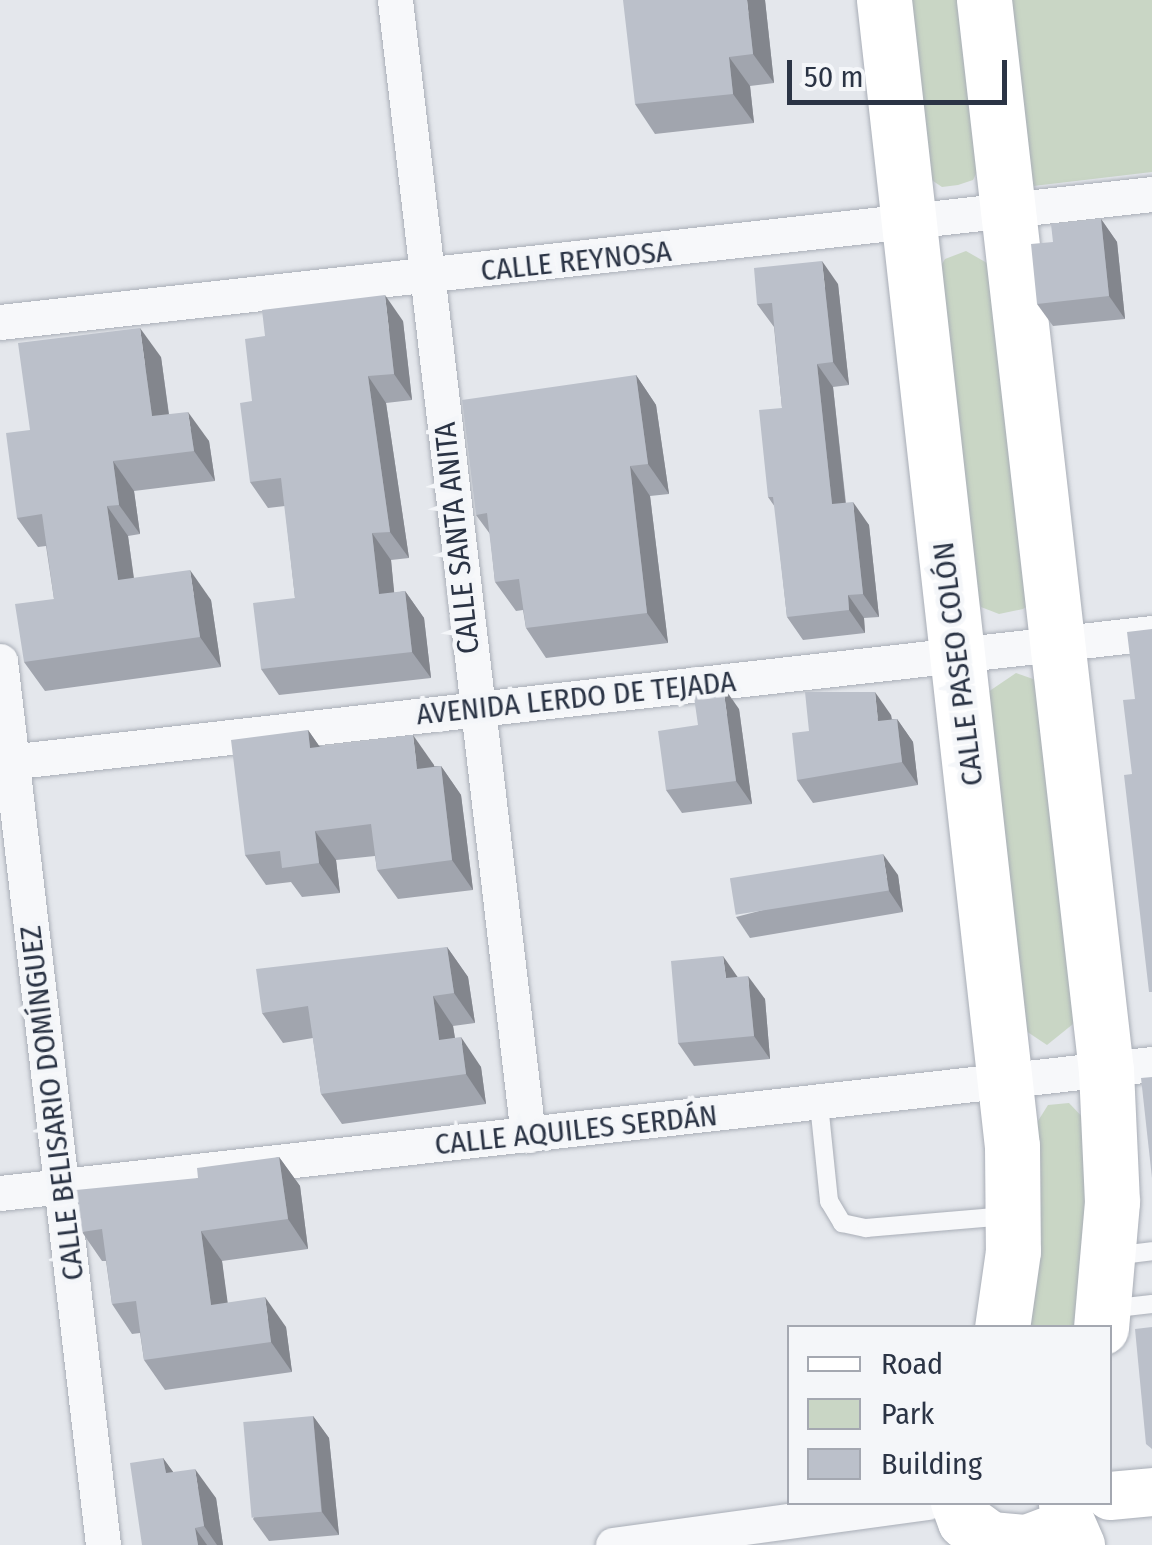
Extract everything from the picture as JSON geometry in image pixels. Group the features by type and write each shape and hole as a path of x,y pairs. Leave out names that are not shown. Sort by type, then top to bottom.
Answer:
{"main road":[{"name":"CALLE PASEO COLÓN","path":"884,0 1006,1080 1014,1216 1002,1325"},
{"path":"984,0 1058,645 1129,1066 1130,1254 1119,1314"},
{"path":"937,1545 955,1505"},
{"path":"957,1505 965,1521 990,1540 1026,1542 1067,1516"}],"street":[{"name":"CALLE SANTA ANITA","path":"395,0 528,1135"},
{"name":"CALLE REYNOSA","path":"0,322 1152,198"},
{"name":"AVENIDA LERDO DE TEJADA","path":"6,762 1152,633"},
{"name":"CALLE BELISARIO DOMÍNGUEZ","path":"0,661 6,762 103,1545"},
{"name":"CALLE AQUILES SERDÁN","path":"0,1194 1129,1066"},
{"path":"1112,1503 1152,1492"},
{"path":"613,1545 905,1505"},
{"path":"1067,1516 1106,1505"}],"lane":[{"path":"819,1104 830,1201 842,1223 866,1228 1014,1216"}],"green space":[{"path":"902,0 964,0 982,162 973,180 942,187 927,177"},
{"path":"1006,0 1152,0 1152,172 1025,187"},
{"path":"966,251 994,267 1036,599 1023,609 999,614 981,607 972,590 934,277 945,259"},
{"path":"1016,673 1033,679 1044,695 1078,1020 1047,1045 1026,1031 988,692"},
{"path":"1069,1103 1089,1124 1083,1325 1022,1325 1033,1129 1048,1105"}],"building":[{"path":"623,0 747,0 753,54 729,57 733,94 635,104"},
{"path":"1101,219 1109,296 1037,304 1031,244 1053,242 1051,224"},
{"path":"822,261 833,362 817,364 832,504 853,502 863,594 848,595 849,610 787,617 759,410 782,408 772,303 757,304 754,268"},
{"path":"385,295 394,374 368,376 390,532 372,533 379,594 405,591 412,652 261,669 253,603 295,598 281,478 250,482 240,403 252,401 245,339 265,336 262,310"},
{"path":"140,328 152,416 188,412 194,451 113,461 119,505 107,506 118,580 190,570 200,637 24,662 15,604 54,599 42,514 17,518 6,433 30,430 18,343"},
{"path":"636,375 648,464 630,466 647,613 526,628 519,579 495,582 487,513 476,515 462,400"},
{"path":"1152,629 1149,992 1124,775 1132,774 1123,700 1135,699 1127,632"},
{"path":"723,686 736,781 666,790 658,731 698,725 693,690"},
{"path":"805,692 875,692 878,721 897,719 902,762 797,780 792,733 809,731"},
{"path":"308,730 310,748 413,735 417,769 441,766 452,860 377,870 371,824 315,831 319,863 282,868 280,851 245,855 231,740"},
{"path":"883,854 889,891 736,915 730,878"},
{"path":"447,947 454,993 433,996 439,1040 461,1037 466,1074 321,1094 308,1006 262,1013 256,969"},
{"path":"723,956 726,978 748,976 754,1036 678,1043 671,961"},
{"path":"1152,1077 1152,1178 1141,1078"},
{"path":"279,1157 288,1219 201,1231 211,1305 265,1297 271,1342 144,1360 136,1301 112,1304 102,1229 82,1232 76,1190 198,1178 197,1168"},
{"path":"1152,1327 1152,1449 1146,1444 1135,1329"},
{"path":"313,1416 321,1512 252,1518 243,1422"},
{"path":"163,1458 166,1473 195,1469 204,1526 195,1528 198,1545 142,1545 130,1463"}]}
